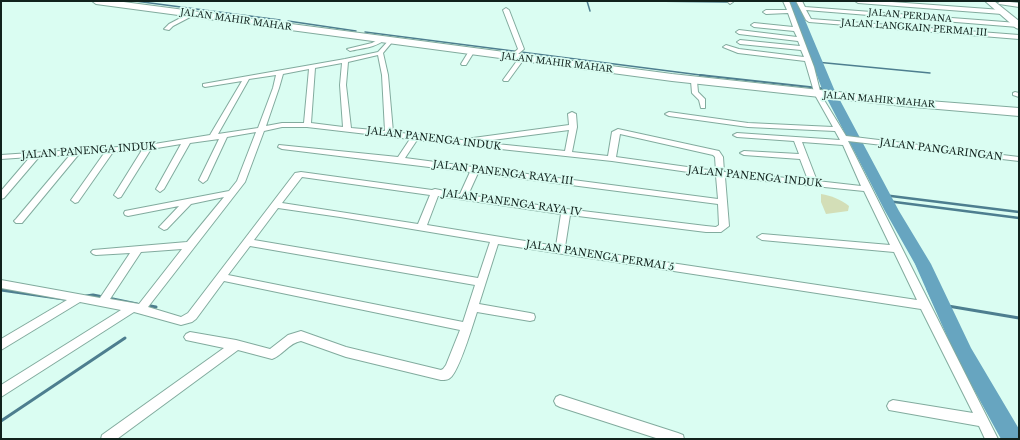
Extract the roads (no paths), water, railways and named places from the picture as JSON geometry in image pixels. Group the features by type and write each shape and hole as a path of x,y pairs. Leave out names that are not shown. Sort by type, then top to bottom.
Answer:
{"highway":[{"name":"JALAN MAHIR MAHAR","path":"96,1 694,81 820,95 1019,112"},
{"path":"989,1 1002,6 1019,23"}],"street":[{"path":"786,1 820,95 845,140 866,189 992,439"},
{"path":"799,1 802,8"},
{"path":"858,1 1002,6 1019,5"},
{"path":"1002,6 1019,9"},
{"name":"JALAN LANGKAIN PERMAI III","path":"802,8 809,20 1019,37"},
{"name":"JALAN PERDANA","path":"802,8 1019,23"},
{"path":"506,10 521,49 506,80"},
{"path":"766,12 775,11 791,14"},
{"path":"167,29 171,25 192,14"},
{"path":"754,25 796,29"},
{"path":"739,32 800,39"},
{"path":"350,49 385,40"},
{"path":"385,40 380,53 385,75 389,134"},
{"path":"740,42 803,48"},
{"path":"726,47 735,51 808,59"},
{"path":"464,64 471,52"},
{"path":"205,85 345,61 380,53"},
{"path":"345,61 343,85 347,129"},
{"path":"307,125 312,66"},
{"path":"1,392 137,308 233,193 242,180 280,72"},
{"path":"213,137 247,78"},
{"path":"694,81 695,93 702,100 703,107"},
{"path":"568,154 573,127 572,114"},
{"path":"669,114 748,125 838,129"},
{"name":"JALAN PANENGA INDUK","path":"1,157 110,151 224,136 282,125 307,125 612,159 720,174 866,189"},
{"path":"459,142 573,127"},
{"path":"612,159 616,132 620,131 716,153 719,157 723,202"},
{"name":"JALAN PANGARINGAN","path":"737,135 797,140 863,141 1019,159"},
{"path":"203,180 224,136"},
{"path":"400,160 415,137"},
{"path":"797,140 814,184"},
{"path":"160,189 187,141"},
{"path":"118,195 148,147"},
{"name":"JALAN PANENGA RAYA III","path":"282,147 400,160 723,202"},
{"path":"75,200 110,151"},
{"path":"19,221 76,153"},
{"path":"744,153 803,157"},
{"path":"1,196 36,155"},
{"path":"463,196 475,170"},
{"name":"JALAN PANENGA RAYA IV","path":"276,205 298,175 302,174 566,212 706,229 722,229 724,226 723,202"},
{"path":"421,228 435,192"},
{"path":"128,213 233,193"},
{"path":"164,227 189,201"},
{"path":"1,284 137,308 185,321 192,316 276,205"},
{"name":"JALAN PANENGA PERMAI 5","path":"276,205 495,240 925,305"},
{"path":"560,250 566,212"},
{"path":"762,237 896,249"},
{"path":"190,337 236,345 272,354 292,338 301,336 346,352 447,374 452,368 495,240"},
{"path":"248,242 480,282"},
{"path":"96,252 190,245"},
{"path":"102,303 138,249"},
{"path":"221,277 466,327"},
{"path":"1,345 78,298"},
{"path":"472,307 530,317"},
{"path":"107,439 236,345"},
{"path":"560,401 678,439"},
{"path":"893,406 983,421"}],"waterway":[{"path":"135,1 280,20"},
{"path":"587,1 590,11"},
{"path":"643,1 728,2 727,1"},
{"path":"793,1 828,89 892,211 923,264 964,353 1013,439"},
{"path":"288,21 356,31"},
{"path":"365,32 701,75"},
{"path":"816,62 930,73"},
{"path":"701,75 828,89"},
{"path":"701,75 708,76"},
{"path":"832,103 867,170"},
{"path":"867,169 900,228 929,290"},
{"path":"883,195 1019,212"},
{"path":"887,201 1019,218"},
{"path":"928,289 954,344 1013,439"},
{"path":"1,290 64,299"},
{"path":"86,296 93,295 103,297"},
{"path":"108,298 137,304"},
{"path":"145,305 156,307"},
{"path":"942,305 1019,318"},
{"path":"1,421 125,338"}]}
